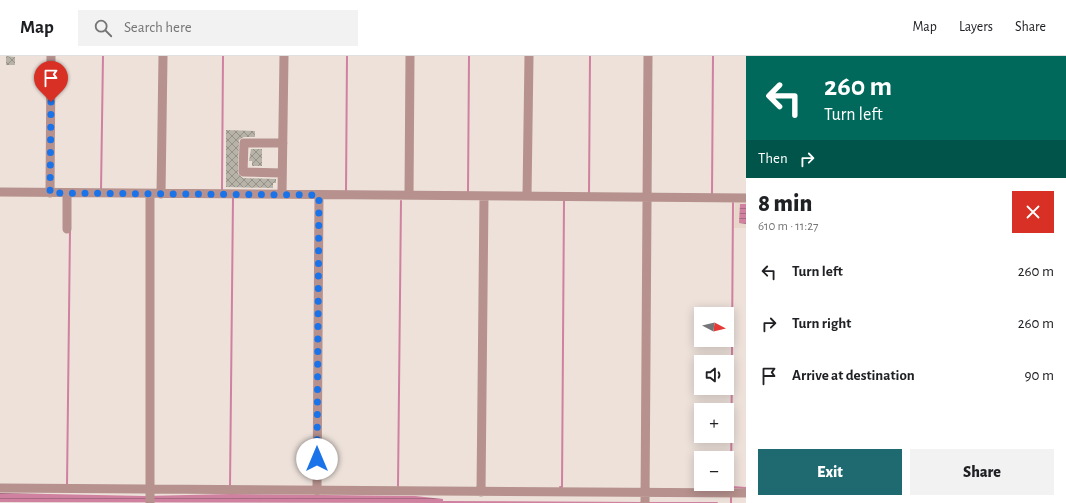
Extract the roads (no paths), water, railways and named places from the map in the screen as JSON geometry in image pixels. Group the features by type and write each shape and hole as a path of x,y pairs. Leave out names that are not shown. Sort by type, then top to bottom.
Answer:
{"street":[{"path":"50,193 51,56"},
{"path":"161,194 163,56"},
{"path":"282,194 284,56"},
{"path":"408,195 410,56"},
{"path":"528,196 529,56"},
{"path":"645,497 648,56"},
{"path":"282,173 244,172 244,143 283,143"},
{"path":"0,192 746,198"},
{"path":"67,193 67,229"},
{"path":"150,194 150,495"},
{"path":"317,490 319,195"},
{"path":"481,492 484,196"},
{"path":"0,488 150,495 317,490 481,492 645,497 746,494"}],"waterway":[{"path":"101,190 103,56"},
{"path":"222,191 223,56"},
{"path":"346,191 347,56"},
{"path":"468,192 469,56"},
{"path":"589,193 590,56"},
{"path":"712,194 713,56"},
{"path":"230,487 233,198"},
{"path":"560,487 562,487 564,200"},
{"path":"398,486 401,201"},
{"path":"731,451 733,203"},
{"path":"67,485 70,230"},
{"path":"734,487 746,488"},
{"path":"731,497 731,503"},
{"path":"441,502 642,503"},
{"path":"649,503 717,503"}]}
